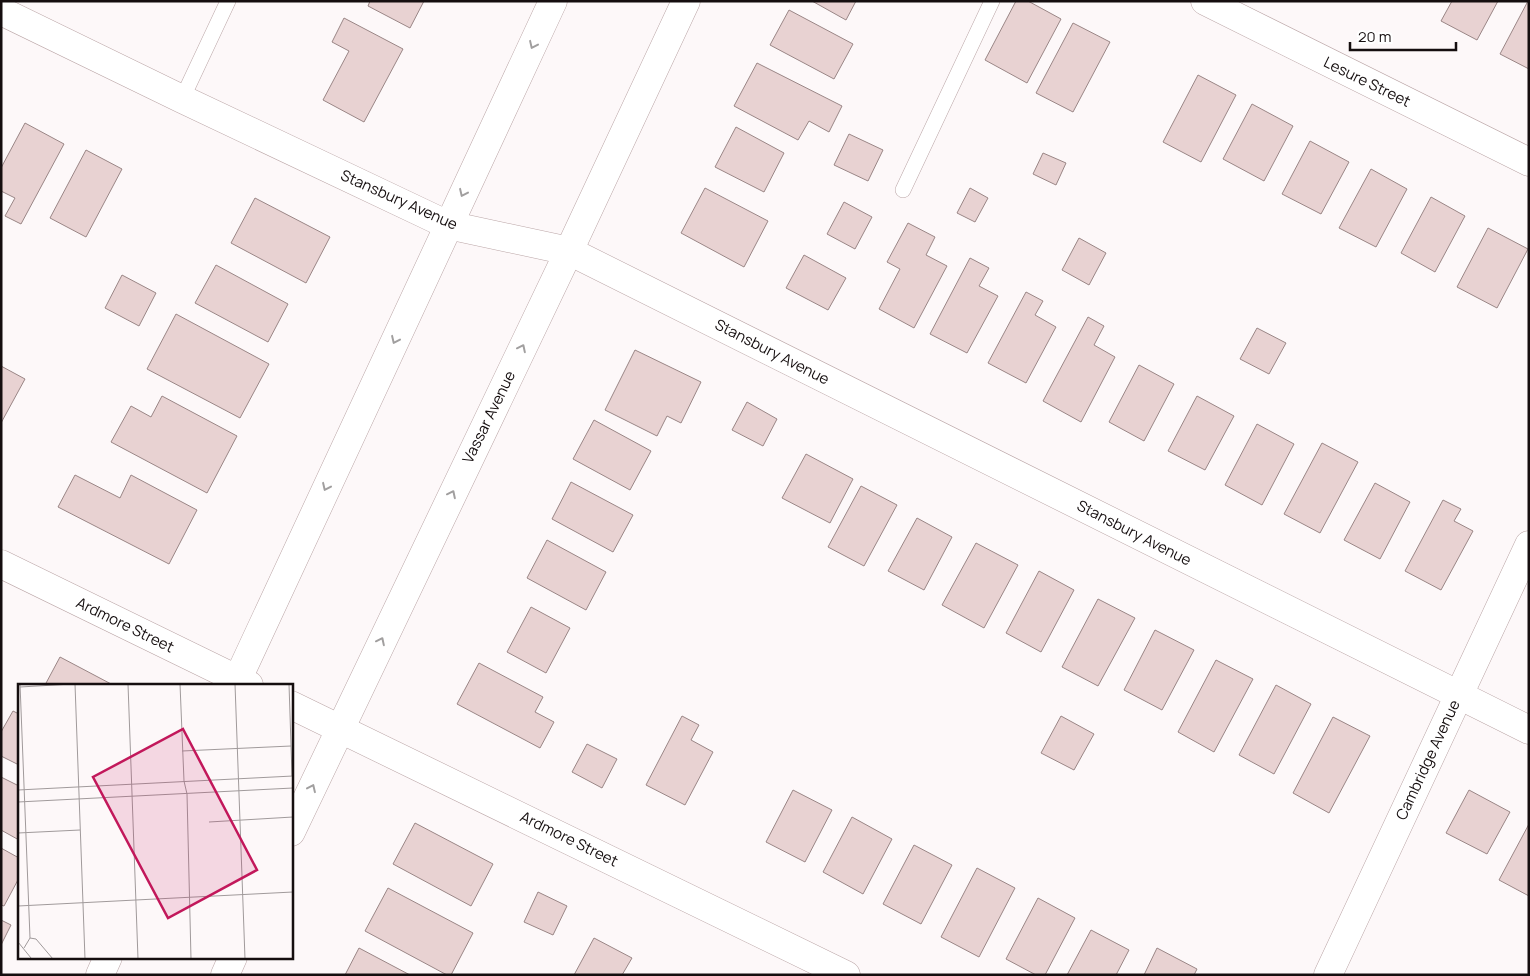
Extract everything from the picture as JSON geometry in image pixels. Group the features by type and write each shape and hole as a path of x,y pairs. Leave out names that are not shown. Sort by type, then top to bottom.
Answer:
{"street":[{"path":"240,683 448,225 553,1"},
{"name":"Vassar Avenue","path":"292,830 569,251 686,1"},
{"name":"Lesure Street","path":"1205,1 1529,162"},
{"name":"Stansbury Avenue","path":"1,11 448,225 569,251 1529,730"},
{"name":"Cambridge Avenue","path":"1328,975 1529,545"},
{"name":"Ardmore Street","path":"1,564 240,683"},
{"name":"Ardmore Street","path":"292,705 846,975"},
{"path":"100,975 108,958"},
{"path":"225,975 233,958"}],"lane":[{"path":"182,99 228,1"},
{"path":"903,190 992,1"}],"building":[{"path":"370,1 424,1 410,28 368,6"},
{"path":"812,1 856,1 846,20"},
{"path":"1016,1 1028,1 1061,19 1027,83 985,60"},
{"path":"1452,1 1498,1 1477,40 1441,21"},
{"path":"1529,1 1529,69 1500,54"},
{"path":"789,10 853,44 834,79 770,45"},
{"path":"344,18 403,49 364,122 323,100 349,51 332,42"},
{"path":"1073,23 1110,42 1073,112 1036,93"},
{"path":"757,63 842,106 829,132 809,121 798,140 734,106"},
{"path":"1198,75 1236,95 1201,162 1163,142"},
{"path":"1252,104 1293,126 1264,181 1223,159"},
{"path":"25,123 64,144 21,224 5,216 15,198 1,191 1,168"},
{"path":"736,127 784,153 764,192 715,167"},
{"path":"849,134 883,150 868,181 834,165"},
{"path":"1310,141 1349,162 1321,214 1282,194"},
{"path":"86,150 122,169 86,237 50,218"},
{"path":"1043,153 1066,163 1056,185 1033,174"},
{"path":"1371,169 1407,189 1376,247 1339,228"},
{"path":"705,188 768,221 744,267 681,233"},
{"path":"970,188 988,198 975,222 957,213"},
{"path":"1431,197 1465,216 1435,272 1401,253"},
{"path":"255,198 330,237 306,283 231,243"},
{"path":"844,202 872,217 855,249 827,234"},
{"path":"908,223 935,237 926,255 947,266 914,328 879,309 900,269 887,262"},
{"path":"1488,228 1528,249 1497,308 1457,287"},
{"path":"1079,238 1106,253 1089,285 1062,270"},
{"path":"804,255 846,278 828,310 786,288"},
{"path":"970,258 989,268 979,286 998,296 967,353 930,334"},
{"path":"216,265 288,304 268,342 195,303"},
{"path":"122,275 156,293 139,326 105,308"},
{"path":"1026,292 1043,301 1035,315 1056,327 1026,383 988,363"},
{"path":"176,314 269,364 240,418 147,369"},
{"path":"1088,317 1104,326 1094,345 1115,357 1081,422 1043,401"},
{"path":"1257,328 1286,343 1269,374 1240,359"},
{"path":"635,350 701,382 681,423 667,416 657,436 605,410"},
{"path":"1139,365 1174,384 1144,441 1109,422"},
{"path":"1,366 25,379 1,423"},
{"path":"162,396 237,436 207,493 111,442 131,406 151,417"},
{"path":"1197,396 1234,416 1205,470 1168,451"},
{"path":"747,402 777,419 763,446 732,430"},
{"path":"594,420 651,451 630,490 573,459"},
{"path":"1257,424 1294,444 1262,505 1225,485"},
{"path":"1322,443 1358,462 1320,533 1284,514"},
{"path":"806,454 853,479 830,523 782,498"},
{"path":"75,475 120,498 131,475 197,510 169,564 58,507"},
{"path":"571,482 633,515 613,552 552,519"},
{"path":"1375,483 1410,502 1380,559 1344,540"},
{"path":"861,486 897,505 864,566 828,547"},
{"path":"1443,500 1461,509 1454,521 1473,531 1441,590 1405,571"},
{"path":"917,518 952,537 924,590 888,571"},
{"path":"547,540 606,572 586,610 527,578"},
{"path":"976,543 1018,565 984,628 942,605"},
{"path":"1039,571 1074,590 1041,652 1006,633"},
{"path":"1098,599 1135,618 1098,686 1062,667"},
{"path":"531,607 570,628 546,673 507,652"},
{"path":"1155,630 1194,650 1162,710 1124,690"},
{"path":"60,657 111,684 46,684"},
{"path":"1216,660 1253,679 1214,752 1178,732"},
{"path":"479,663 543,697 535,712 554,722 540,748 457,704"},
{"path":"1276,685 1311,704 1274,774 1239,755"},
{"path":"13,711 18,714 18,764 1,756 1,732"},
{"path":"682,716 699,725 691,740 713,752 685,805 646,785"},
{"path":"1061,716 1094,734 1074,770 1041,753"},
{"path":"1333,717 1370,736 1329,813 1293,793"},
{"path":"587,744 617,759 602,788 572,772"},
{"path":"1,777 18,786 18,839 1,830"},
{"path":"793,790 832,810 805,862 766,842"},
{"path":"1469,790 1510,812 1487,854 1446,833"},
{"path":"852,817 892,839 863,894 823,872"},
{"path":"415,823 493,864 471,906 393,864"},
{"path":"1529,824 1529,896 1499,880"},
{"path":"914,845 952,865 921,924 883,904"},
{"path":"1,848 18,857 18,880 4,906 1,905"},
{"path":"977,868 1015,888 979,957 941,937"},
{"path":"388,888 473,933 451,975 447,975 365,931"},
{"path":"538,892 567,906 553,935 524,922"},
{"path":"1038,898 1075,918 1045,975 1036,975 1006,959"},
{"path":"1,920 11,925 1,945"},
{"path":"1091,930 1129,950 1116,975 1067,975"},
{"path":"594,938 632,958 622,975 574,975"},
{"path":"359,948 410,975 345,975"},
{"path":"1157,948 1197,969 1194,975 1144,975"}]}
